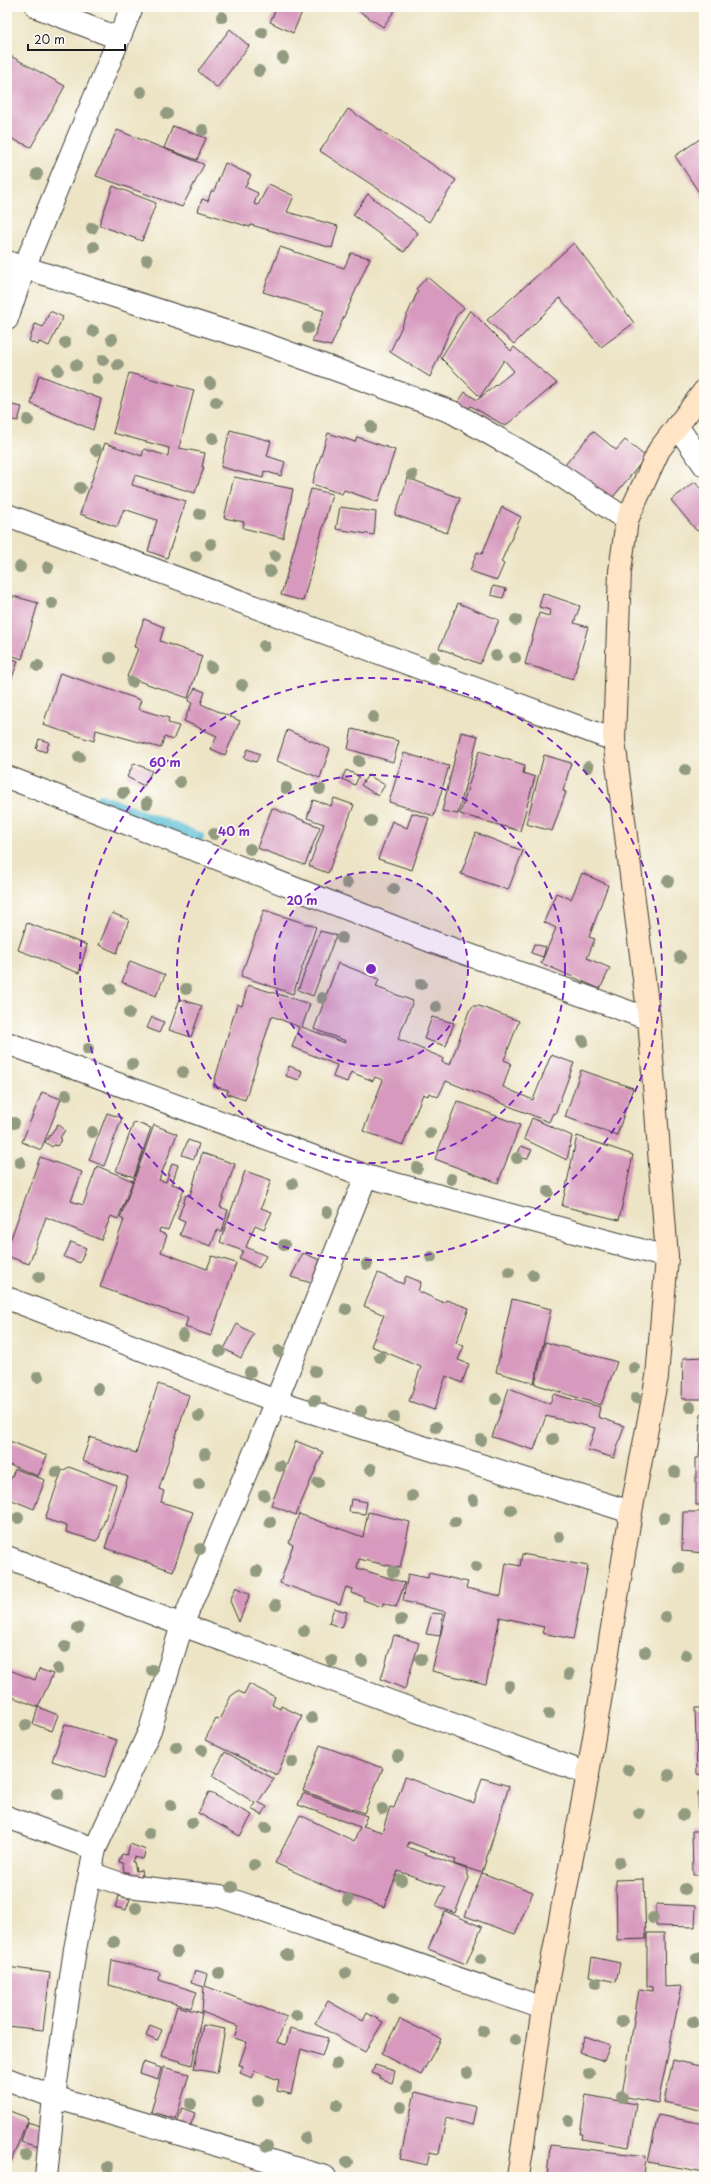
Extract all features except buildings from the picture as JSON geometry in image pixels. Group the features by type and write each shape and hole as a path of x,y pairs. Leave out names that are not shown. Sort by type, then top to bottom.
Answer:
{"main road":[{"path":"518,2177 543,2008 588,1774 631,1512 657,1377 668,1258 649,1019 614,740 620,571 627,520 659,450 704,391"}],"street":[{"path":"36,7 118,38"},
{"path":"7,319 16,265 132,7"},
{"path":"16,265 262,343 452,412 548,467 627,520"},
{"path":"677,426 704,465"},
{"path":"7,515 614,740"},
{"path":"7,777 434,942 649,1019"},
{"path":"7,1043 366,1176 668,1258"},
{"path":"46,2177 54,2097 75,1948 95,1849 150,1730 182,1625 276,1401 366,1176"},
{"path":"7,1298 276,1401 631,1512"},
{"path":"7,1557 182,1625 588,1774"},
{"path":"7,1818 95,1849"},
{"path":"90,1874 127,1886 220,1896 543,2008"},
{"path":"7,2079 54,2097 325,2177"}],"waterway":[{"path":"101,799 199,837"}]}
